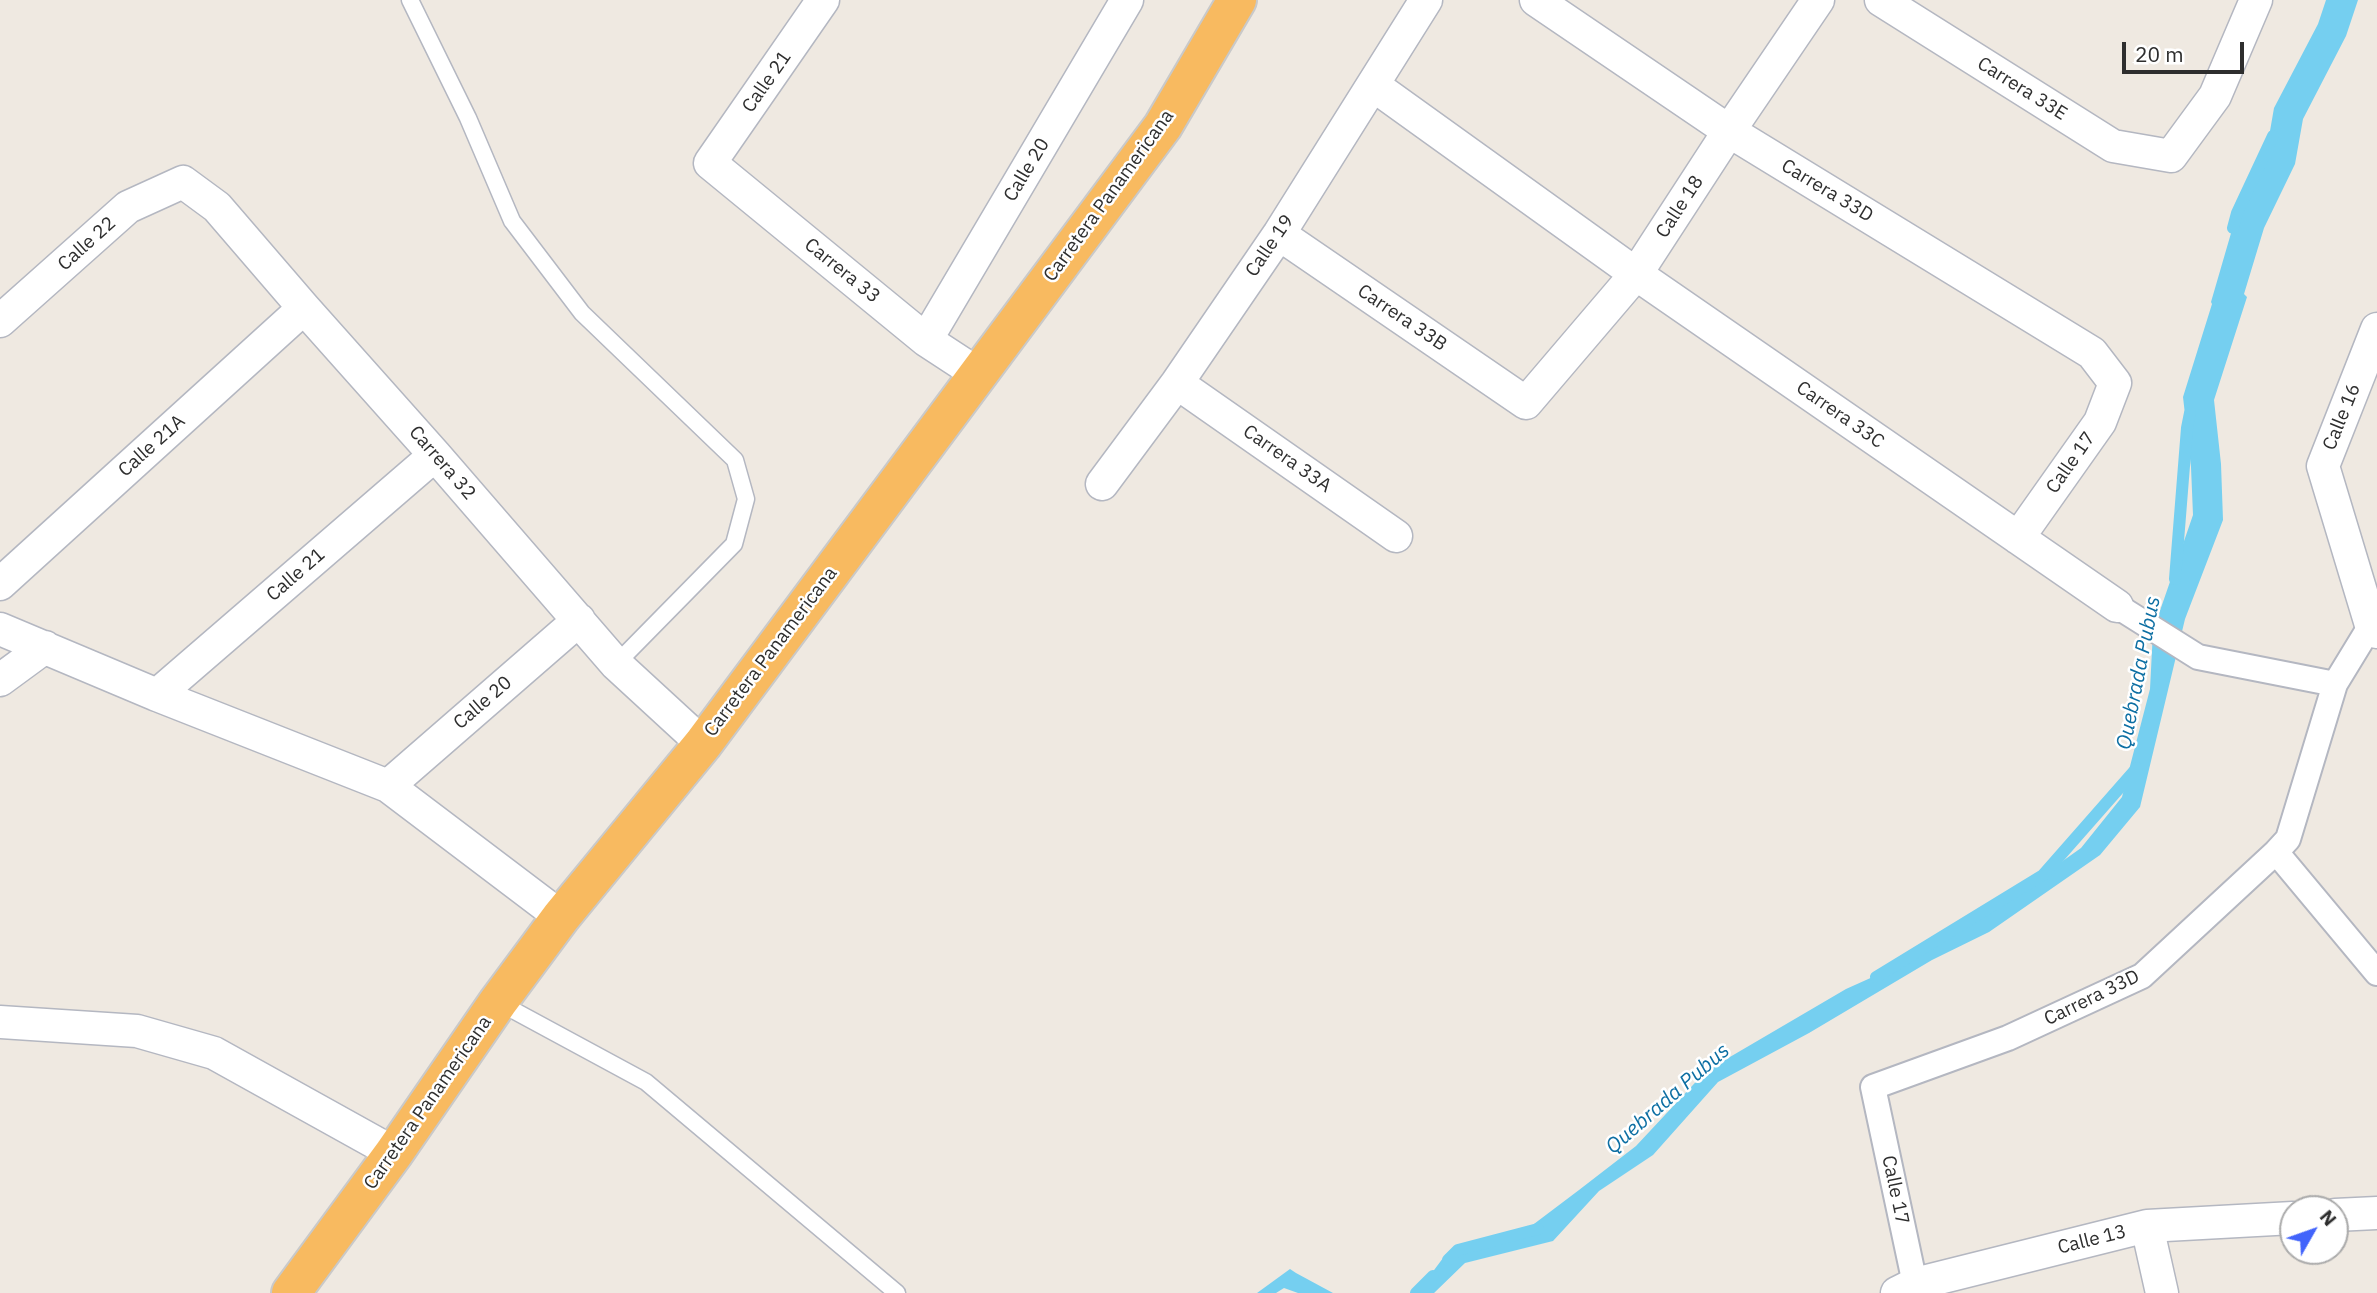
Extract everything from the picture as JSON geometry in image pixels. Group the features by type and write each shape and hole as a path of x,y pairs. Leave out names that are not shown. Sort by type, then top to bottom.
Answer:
{"highway":[{"name":"Carretera Panamericana","path":"291,1293 561,917 703,744 1163,126 1237,0"}],"street":[{"name":"Calle 21","path":"710,163 823,0"},
{"name":"Calle 20","path":"926,340 1127,0"},
{"name":"Calle 19","path":"1102,484 1177,383 1279,234 1426,0"},
{"name":"Carrera 33D","path":"1536,0 1729,131 2092,353 2115,383"},
{"name":"Calle 18","path":"1526,402 1636,274 1818,0"},
{"name":"Carrera 33E","path":"1881,0 2113,146 2171,156 2216,96 2256,0"},
{"name":"Carrera 33C","path":"1373,86 1636,274 2152,629 2198,657 2334,684"},
{"name":"Carrera 33","path":"710,163 926,340 978,374"},
{"name":"Carrera 32","path":"183,182 217,207 616,664 703,744"},
{"name":"Calle 22","path":"0,321 128,207 183,182"},
{"name":"Carrera 33B","path":"1279,234 1526,402"},
{"name":"Calle 21A","path":"0,584 304,309"},
{"name":"Calle 16","path":"2374,629 2323,466 2377,329"},
{"name":"Carrera 33A","path":"1177,383 1396,536"},
{"name":"Calle 17","path":"2018,538 2100,422 2115,383"},
{"name":"Calle 21","path":"157,695 435,455"},
{"name":"Calle 20","path":"388,786 579,620"},
{"path":"0,629 157,695 388,786 561,917"},
{"name":"Carrera 33D","path":"1873,1087 2008,1038 2141,976 2288,839 2334,684 2374,629"},
{"path":"0,680 45,647"},
{"path":"2276,852 2377,973"},
{"path":"0,1022 137,1031 214,1053 394,1153"},
{"name":"Calle 17","path":"1873,1087 1910,1290"},
{"path":"2349,1214 2377,1213"},
{"name":"Calle 13","path":"1910,1290 2147,1226 2279,1219"},
{"path":"2147,1226 2162,1293"}],"lane":[{"path":"411,0 468,118 512,221 582,313 735,460 746,499 734,544 616,664"},
{"path":"498,1002 646,1082 897,1293"}],"water":[{"path":"2326,0 2358,0 2346,36 2303,119 2295,164 2264,228 2244,294 2247,297 2214,400 2221,464 2223,520 2185,619 2140,807 2100,855 1989,932 1932,960 1809,1033 1718,1082 1653,1155 1599,1191 1553,1241 1465,1263 1434,1293 1417,1293 1446,1254 1522,1233 1579,1190 1636,1146 1706,1071 1846,989 1915,958 2029,885 2081,848 2122,797 2150,689 2153,631 2193,515 2183,397 2236,216 2266,154 2274,108 2318,24"},
{"path":"1290,1269 1333,1293 1298,1293 1284,1288 1276,1293 1257,1293"}],"waterway":[{"name":"Quebrada Pubus","path":"2233,228 2237,213 2273,136"},
{"name":"Quebrada Pubus","path":"2175,579 2190,413"},
{"name":"Quebrada Pubus","path":"1876,977 2043,875 2137,768"},
{"name":"Quebrada Pubus","path":"1448,1260 1458,1250 1538,1229"},
{"name":"Quebrada Pubus","path":"1416,1293 1433,1276"}]}
